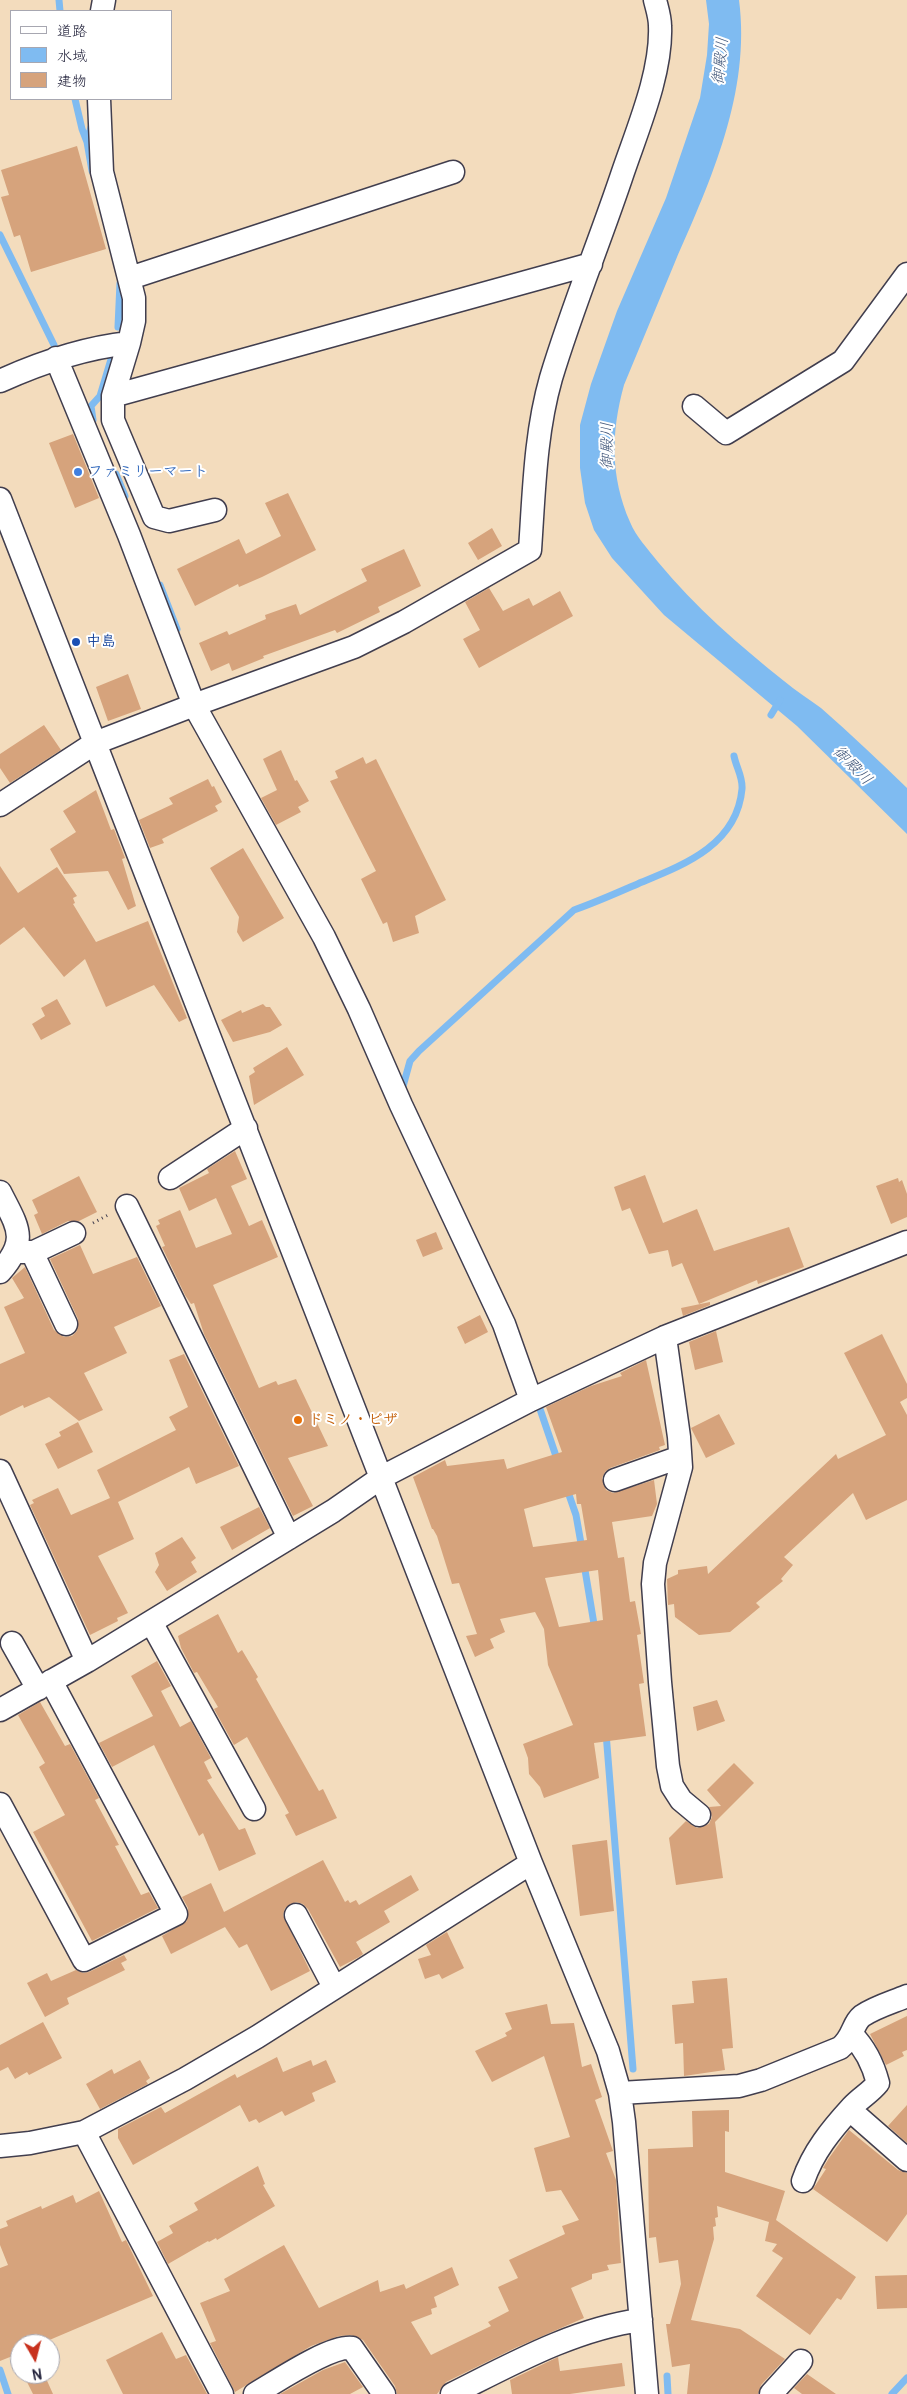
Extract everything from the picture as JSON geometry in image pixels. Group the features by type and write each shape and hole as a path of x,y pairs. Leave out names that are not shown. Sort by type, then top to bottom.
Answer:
{"street":[{"path":"0,805 95,743 354,647 404,622 530,550 537,454 550,381 571,314 592,264 642,117 654,73 660,24 655,0"},
{"path":"98,100 102,172 130,278 134,298 134,321 113,396 97,423 129,535 194,705 324,937 359,1008 401,1106 504,1324 531,1400"},
{"path":"130,278 452,172"},
{"path":"113,396 592,264"},
{"path":"694,406 726,433 843,361 907,274"},
{"path":"0,381 56,358 100,346 129,343"},
{"path":"56,358 154,516 169,521 215,510"},
{"path":"0,499 531,1863 608,2052 620,2093 624,2122 647,2394"},
{"path":"170,1178 246,1128"},
{"path":"0,1192 15,1222 24,1252 66,1324"},
{"path":"127,1206 289,1538"},
{"path":"0,1272 24,1252 74,1232"},
{"path":"0,1710 87,1661 289,1538 333,1511 382,1477 531,1400 665,1337 907,1242"},
{"path":"665,1337 681,1467 655,1563 653,1584 668,1766 672,1786 681,1800 699,1815"},
{"path":"615,1480 680,1458"},
{"path":"0,1471 87,1661"},
{"path":"151,1622 254,1810"},
{"path":"0,1804 84,1960 176,1914 44,1685 12,1643"},
{"path":"0,2146 30,2143 84,2132 185,2079 256,2037 531,1863"},
{"path":"296,1915 334,1987"},
{"path":"620,2093 739,2086 761,2080 840,2048 849,2041 854,2026 862,2016 907,1996"},
{"path":"803,2181 810,2161 825,2137 878,2083 874,2068 863,2047 852,2035"},
{"path":"850,2110 907,2160"},
{"path":"84,2132 222,2394"},
{"path":"452,2394 560,2343 596,2329 641,2320"},
{"path":"255,2394 314,2360 343,2347 352,2348 384,2394"},
{"path":"771,2394 801,2361"}],"water":[{"name":"御殿川","path":"706,0 739,0 741,34 734,102 725,135 702,199 624,385 615,437 616,471 623,505 642,543 687,595 751,654 821,708 907,788 907,834 797,726 664,615 612,558 594,530 585,503 580,468 580,425 591,384 617,311 666,198 700,98 707,55 709,24"}],"building":[{"path":"77,146 106,249 31,272 20,235 14,237 1,197 9,195 1,170"},
{"path":"73,434 99,498 75,508 49,443"},
{"path":"288,493 316,550 262,577 239,587 238,584 195,606 177,569 239,539 246,554 281,536 265,503"},
{"path":"492,528 502,546 478,560 468,543"},
{"path":"404,549 421,586 378,607 380,612 337,633 335,630 263,656 264,658 232,671 229,663 211,671 199,643 227,631 229,635 266,619 265,615 296,604 300,615 367,581 361,569"},
{"path":"489,588 503,611 529,598 533,606 560,591 573,616 479,668 463,639 480,630 465,602"},
{"path":"128,674 141,709 108,721 96,687"},
{"path":"44,725 61,750 10,783 0,768 0,754"},
{"path":"281,750 295,781 297,780 309,801 298,807 301,812 276,825 261,798 277,790 263,759"},
{"path":"363,757 366,764 376,759 446,900 415,916 419,933 393,942 387,922 383,924 361,879 376,871 330,781 338,778 335,771"},
{"path":"208,779 222,802 215,806 218,811 162,839 164,843 150,848 139,820 173,804 169,798"},
{"path":"96,790 111,830 114,829 125,858 122,859 136,906 128,910 108,871 64,874 50,849 76,832 63,811"},
{"path":"243,848 284,918 243,942 237,932 239,917 210,868"},
{"path":"0,866 18,893 57,867 77,896 73,898 75,903 73,904 96,942 148,921 187,1018 179,1022 154,985 106,1007 85,959 64,977 24,927 0,945"},
{"path":"57,999 71,1024 41,1040 32,1024 45,1016 41,1008"},
{"path":"263,1004 266,1007 270,1007 282,1025 270,1032 233,1042 221,1020 241,1010 242,1013"},
{"path":"287,1047 304,1075 254,1105 249,1076 255,1072 253,1068"},
{"path":"235,1151 247,1179 231,1186 249,1226 262,1220 278,1257 213,1285 259,1388 276,1381 278,1385 296,1379 328,1446 288,1458 313,1506 293,1516 204,1334 194,1303 191,1304 185,1295 162,1247 165,1246 156,1226 160,1224 158,1220 180,1210 196,1248 232,1234 216,1198 189,1211 179,1188 209,1173 207,1169"},
{"path":"645,1175 663,1223 697,1209 714,1251 789,1227 804,1267 758,1284 757,1280 699,1304 682,1263 672,1267 668,1250 649,1254 630,1208 622,1211 614,1187"},
{"path":"79,1176 97,1212 79,1221 68,1221 42,1234 34,1215 38,1213 32,1200"},
{"path":"898,1178 899,1182 902,1180 907,1194 907,1217 891,1224 876,1186"},
{"path":"436,1232 443,1249 423,1257 416,1240"},
{"path":"80,1245 93,1274 137,1257 161,1306 114,1327 127,1353 84,1373 103,1410 79,1421 49,1397 24,1408 23,1405 0,1416 0,1364 25,1353 4,1307 24,1298 12,1278 25,1267 54,1330 64,1337 72,1336 77,1331 78,1319 50,1259"},
{"path":"710,1302 710,1305 683,1316 681,1308"},
{"path":"480,1315 488,1332 465,1344 457,1327"},
{"path":"716,1331 723,1362 695,1370 689,1342"},
{"path":"882,1334 907,1384 907,1398 900,1402 907,1415 907,1500 866,1520 853,1493 784,1557 793,1565 781,1579 783,1581 756,1603 760,1607 730,1632 699,1635 675,1617 674,1604 668,1605 667,1579 678,1574 678,1570 707,1566 708,1574 836,1454 838,1459 886,1435 844,1353"},
{"path":"184,1354 239,1466 196,1484 189,1467 118,1502 134,1539 98,1556 128,1613 117,1618 118,1621 90,1635 30,1505 34,1503 32,1500 58,1488 71,1515 110,1498 97,1470 176,1430 169,1417 188,1407 169,1360"},
{"path":"646,1360 665,1445 659,1447 660,1450 610,1468 602,1478 606,1490 613,1493 654,1480 657,1504 652,1516 612,1522 618,1558 624,1557 630,1602 635,1601 641,1634 637,1635 644,1683 639,1684 646,1736 594,1743 599,1778 544,1798 540,1787 529,1774 528,1758 523,1744 573,1725 548,1665 544,1629 535,1612 500,1619 505,1632 490,1639 494,1648 475,1657 466,1636 477,1634 459,1583 452,1584 437,1536 432,1529 413,1477 445,1460 447,1466 504,1459 507,1469 562,1452 546,1407 591,1386 622,1376 620,1373","holes":["576,1494 577,1504 581,1504 587,1540 533,1547 524,1509","598,1570 603,1620 559,1627 545,1578"]},
{"path":"719,1414 735,1444 706,1458 691,1428"},
{"path":"78,1422 93,1452 58,1469 45,1444 61,1436 59,1432"},
{"path":"259,1507 270,1528 232,1550 220,1527"},
{"path":"182,1537 196,1558 191,1562 197,1572 167,1591 155,1572 159,1565 155,1553"},
{"path":"218,1614 238,1653 242,1650 258,1677 256,1679 319,1791 323,1789 337,1818 296,1836 285,1815 289,1813 247,1737 234,1745 214,1709 218,1707 197,1672 194,1673 181,1648 178,1636"},
{"path":"157,1661 171,1686 161,1691 180,1727 191,1721 211,1758 204,1762 212,1778 207,1780 239,1830 245,1828 256,1854 219,1871 203,1833 199,1836 154,1745 112,1767 99,1743 153,1716 131,1676"},
{"path":"717,1700 725,1721 697,1731 693,1707"},
{"path":"40,1702 65,1746 70,1744 99,1798 95,1800 119,1845 115,1846 141,1895 149,1892 158,1908 92,1941 33,1832 65,1815 39,1767 45,1763 18,1715"},
{"path":"734,1763 754,1783 715,1822 723,1878 676,1885 669,1838 686,1821 697,1828 709,1824 712,1817 709,1807 721,1806 707,1790"},
{"path":"607,1840 614,1911 580,1916 572,1845"},
{"path":"323,1860 345,1902 348,1900 350,1903 356,1900 359,1905 411,1875 419,1890 384,1911 390,1922 356,1942 363,1954 359,1957 340,1967 308,1909 303,1904 296,1902 285,1908 283,1915 310,1971 271,1991 247,1944 239,1948 225,1927 171,1954 162,1936 187,1921 188,1908 182,1897 211,1883 224,1912"},
{"path":"447,1932 464,1968 442,1979 439,1974 425,1979 418,1959 431,1955 426,1945"},
{"path":"124,1955 127,1960 121,1963 125,1970 67,1998 69,2004 45,2017 27,1983 47,1973 51,1981 76,1970 83,1973 89,1972"},
{"path":"727,1978 733,2048 722,2049 725,2070 684,2076 683,2043 675,2044 672,2005 694,2003 692,1981"},
{"path":"547,2004 551,2024 574,2023 582,2067 591,2064 602,2097 595,2100 613,2151 606,2153 616,2180 621,2263 607,2265 609,2270 592,2274 592,2279 571,2288 584,2318 515,2348 446,2382 437,2394 397,2394 395,2386 363,2340 351,2335 339,2336 311,2346 235,2392 210,2343 216,2341 200,2303 230,2291 224,2279 284,2245 319,2308 378,2280 380,2292 404,2284 406,2289 452,2267 459,2285 434,2297 437,2307 431,2309 432,2314 411,2322 431,2355 491,2326 488,2322 509,2311 498,2287 518,2278 509,2260 565,2234 562,2226 579,2220 561,2190 546,2192 534,2148 570,2137 544,2056 492,2082 475,2051 507,2036 505,2033 512,2029 505,2013"},
{"path":"907,2016 907,2050 902,2052 904,2056 886,2065 870,2034"},
{"path":"43,2022 62,2058 29,2075 27,2072 15,2079 8,2067 0,2071 0,2045"},
{"path":"277,2057 283,2072 311,2060 313,2066 326,2060 336,2082 312,2093 315,2101 285,2116 282,2111 259,2123 256,2119 249,2122 240,2105 133,2165 118,2138 118,2129 161,2107 165,2113 235,2074 237,2078"},
{"path":"140,2060 150,2078 146,2081 148,2084 100,2109 86,2084 112,2069 114,2074"},
{"path":"907,2105 907,2143 888,2126"},
{"path":"729,2110 729,2132 725,2131 725,2172 785,2191 776,2220 856,2277 841,2300 837,2298 810,2335 756,2296 783,2258 772,2251 777,2244 765,2241 769,2222 717,2206 718,2217 715,2218 716,2226 713,2227 714,2239 691,2320 740,2329 785,2359 761,2385 758,2394 687,2394 690,2364 672,2367 666,2324 670,2324 681,2284 678,2260 659,2263 656,2237 649,2238 648,2149 693,2147 692,2111"},
{"path":"849,2130 898,2170 907,2173 907,2214 887,2242 813,2189 826,2169 823,2168 829,2158"},
{"path":"258,2166 265,2184 263,2185 275,2206 217,2240 216,2238 208,2241 168,2264 157,2242 173,2233 169,2226 198,2210 194,2203"},
{"path":"99,2191 122,2242 126,2240 153,2296 60,2336 60,2334 10,2334 10,2357 0,2361 0,2268 8,2265 0,2245 0,2229 8,2226 6,2221 41,2206 42,2209 73,2195 76,2203"},
{"path":"907,2275 907,2308 877,2309 875,2276"},
{"path":"162,2332 176,2359 186,2355 207,2394 123,2394 106,2360"},
{"path":"558,2357 560,2371 622,2363 625,2386 570,2394 512,2394 510,2380"},
{"path":"345,2362 363,2387 350,2394 280,2394 323,2370"},
{"path":"807,2374 836,2394 802,2394 794,2388"},
{"path":"28,2384 48,2384 53,2394 33,2394"}],"waterway":[{"path":"59,0 60,10"},
{"path":"75,100 87,142"},
{"path":"91,127 87,142 92,171"},
{"path":"0,235 54,345"},
{"path":"118,327 120,283"},
{"path":"93,420 91,406 100,396 112,356"},
{"path":"116,474 125,496"},
{"path":"160,585 177,629"},
{"path":"771,715 780,700"},
{"path":"402,1090 410,1061 419,1051 574,910 675,868 692,859 720,838 738,808 742,789 734,756"},
{"path":"540,1409 558,1462"},
{"path":"567,1489 576,1515 582,1549"},
{"path":"584,1564 595,1630"},
{"path":"606,1733 633,2069"},
{"path":"0,2370 8,2394"},
{"path":"667,2376 668,2394"},
{"path":"892,2394 907,2378"}],"place":[{"name":"ファミリーマート","path":"78,472"},
{"name":"中島","path":"76,642"},
{"name":"ドミノ・ピザ","path":"298,1420"}]}
